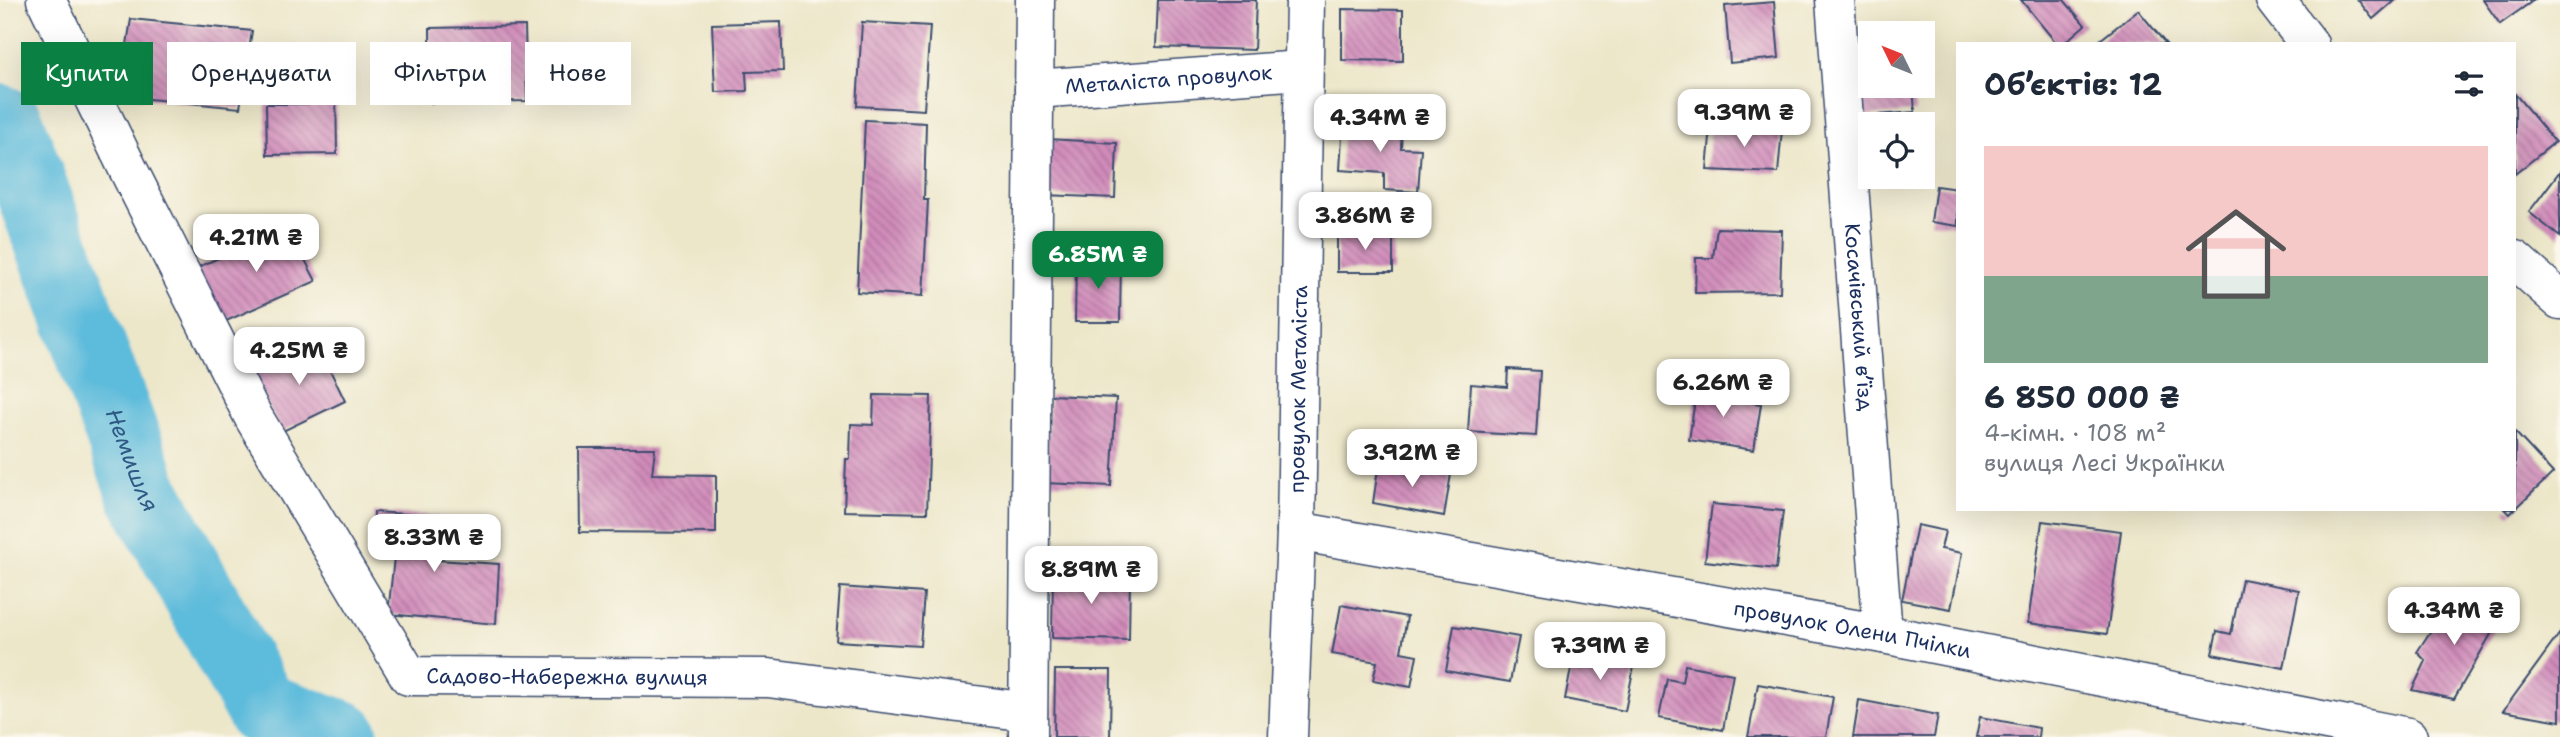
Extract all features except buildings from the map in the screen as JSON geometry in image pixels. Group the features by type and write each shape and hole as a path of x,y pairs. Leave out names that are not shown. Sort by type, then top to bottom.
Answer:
{"street":[{"name":"Садово-Набережна вулиця","path":"46,0 254,418 409,676 768,678 1028,724"},
{"path":"1028,724 1035,0"},
{"name":"провулок Металіста","path":"1288,737 1296,531 1305,0"},
{"name":"Косачівський в’їзд","path":"1835,0 1883,634"},
{"path":"2275,0 2307,42"},
{"name":"Металіста провулок","path":"1034,89 1303,70"},
{"path":"2516,261 2560,300"},
{"name":"провулок Олени Пчілки","path":"1296,531 1883,634 2408,737"}],"waterway":[{"name":"Немишля","path":"0,121 8,125 144,494 262,709 342,737"}]}
